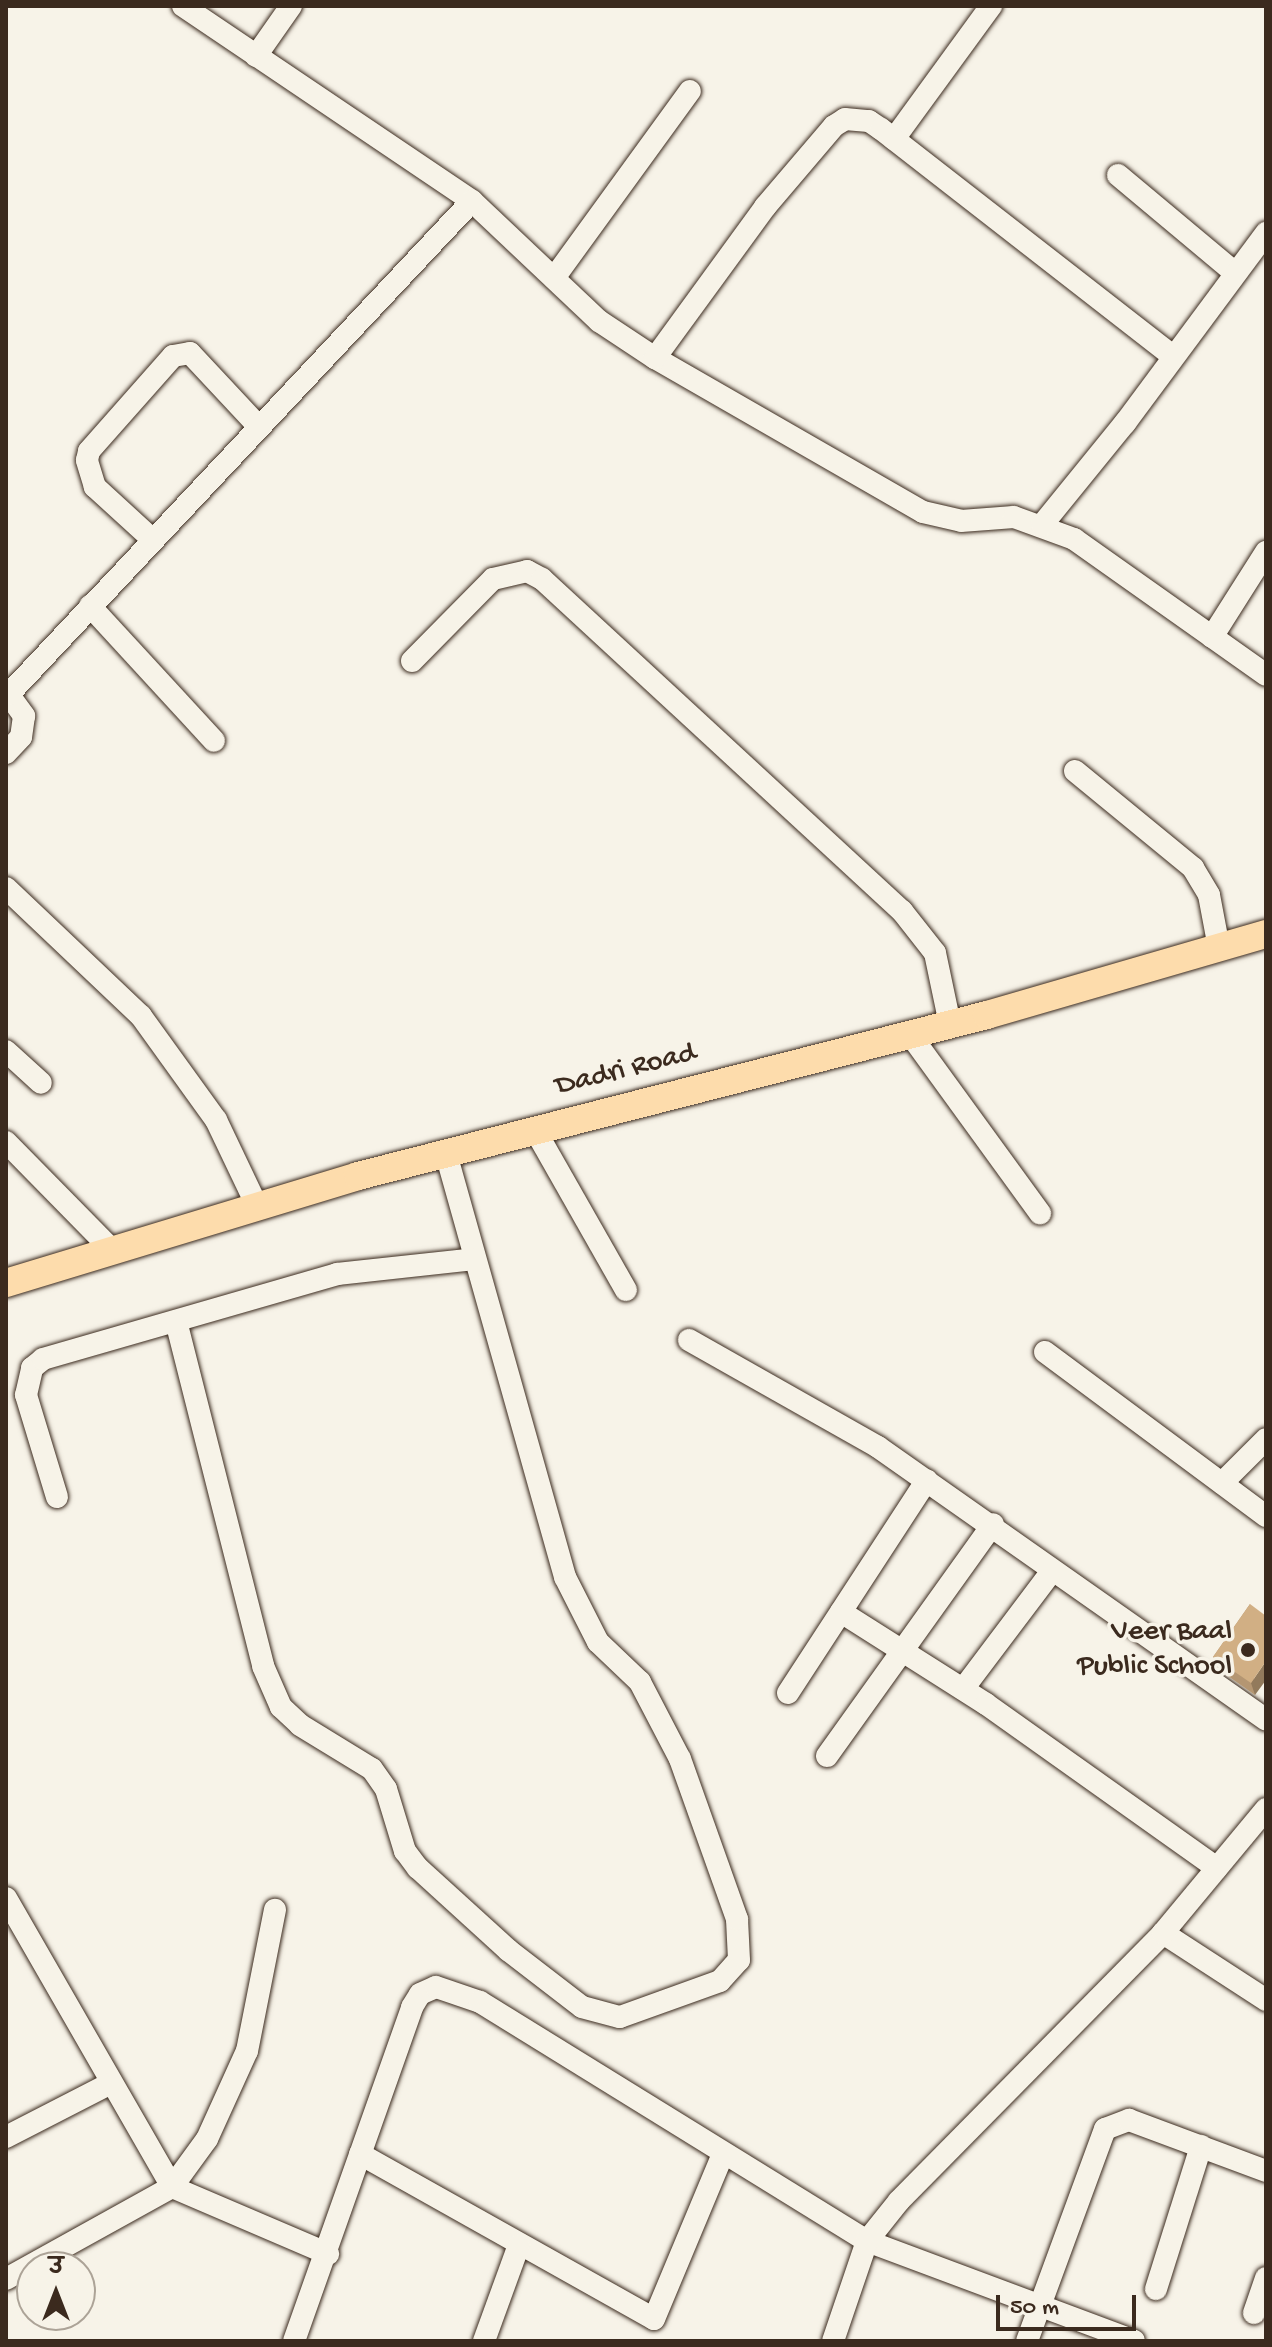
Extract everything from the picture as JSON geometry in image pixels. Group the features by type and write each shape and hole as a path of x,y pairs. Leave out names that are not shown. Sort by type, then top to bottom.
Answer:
{"main road":[{"name":"Dadri Road","path":"6,1283 535,1130 950,1024 1266,934"}],"street":[{"path":"183,6 472,201 599,321 655,358 923,512 945,519 1014,517 1074,539 1266,675"},
{"path":"256,56 291,6"},
{"path":"894,139 991,6"},
{"path":"554,278 690,91"},
{"path":"655,358 765,207 834,126 845,119 869,121 894,139 1173,356"},
{"path":"1118,175 1235,273"},
{"path":"6,753 24,727 24,716 7,692 472,201"},
{"path":"1042,525 1266,233"},
{"path":"153,540 95,487 87,460 89,451 173,356 190,353 196,357 259,427"},
{"path":"1212,637 1266,552"},
{"path":"412,661 493,579 527,571 542,579 902,911 935,953 950,1024"},
{"path":"90,606 214,741"},
{"path":"1075,771 1193,868 1209,895 1219,948"},
{"path":"6,888 141,1016 216,1120 258,1208"},
{"path":"909,1033 1040,1213"},
{"path":"6,1051 41,1083"},
{"path":"535,1130 626,1290"},
{"path":"6,1142 114,1252"},
{"path":"177,1325 263,1666 281,1707 300,1725 372,1769 386,1789 405,1851 508,1950 582,2007 620,2017 639,2013 732,1971 742,1945 737,1919 680,1759 640,1682 598,1642 565,1577 446,1155"},
{"path":"57,1497 26,1395 32,1368 43,1359 177,1325 337,1274 474,1259"},
{"path":"689,1340 927,1480 1266,1720"},
{"path":"1045,1352 1266,1516"},
{"path":"1222,1483 1266,1439"},
{"path":"788,1693 927,1480"},
{"path":"827,1756 993,1524"},
{"path":"963,1689 1052,1571"},
{"path":"841,1612 963,1689 1217,1868"},
{"path":"833,2341 867,2241 924,2171 1163,1933 1217,1868 1258,1834 1266,1809"},
{"path":"6,1898 109,2084 172,2187 328,2254"},
{"path":"6,2279 172,2187 207,2139 247,2051 275,1910"},
{"path":"1163,1933 1266,2000"},
{"path":"294,2341 328,2254 412,2007 420,1994 436,1987 480,2002 867,2241 1134,2341"},
{"path":"7,2133 109,2084"},
{"path":"1027,2341 1105,2129 1129,2120 1266,2171"},
{"path":"1156,2289 1201,2146"},
{"path":"360,2154 654,2319"},
{"path":"646,2341 723,2154"},
{"path":"484,2341 519,2245"},
{"path":"1254,2313 1266,2278"}],"building":[{"name":"Veer Baal Public School","path":"1250,1604 1266,1616 1266,1661 1251,1683 1213,1657"}],"place":[{"name":"Veer Baal Public School","path":"1248,1650"}]}
